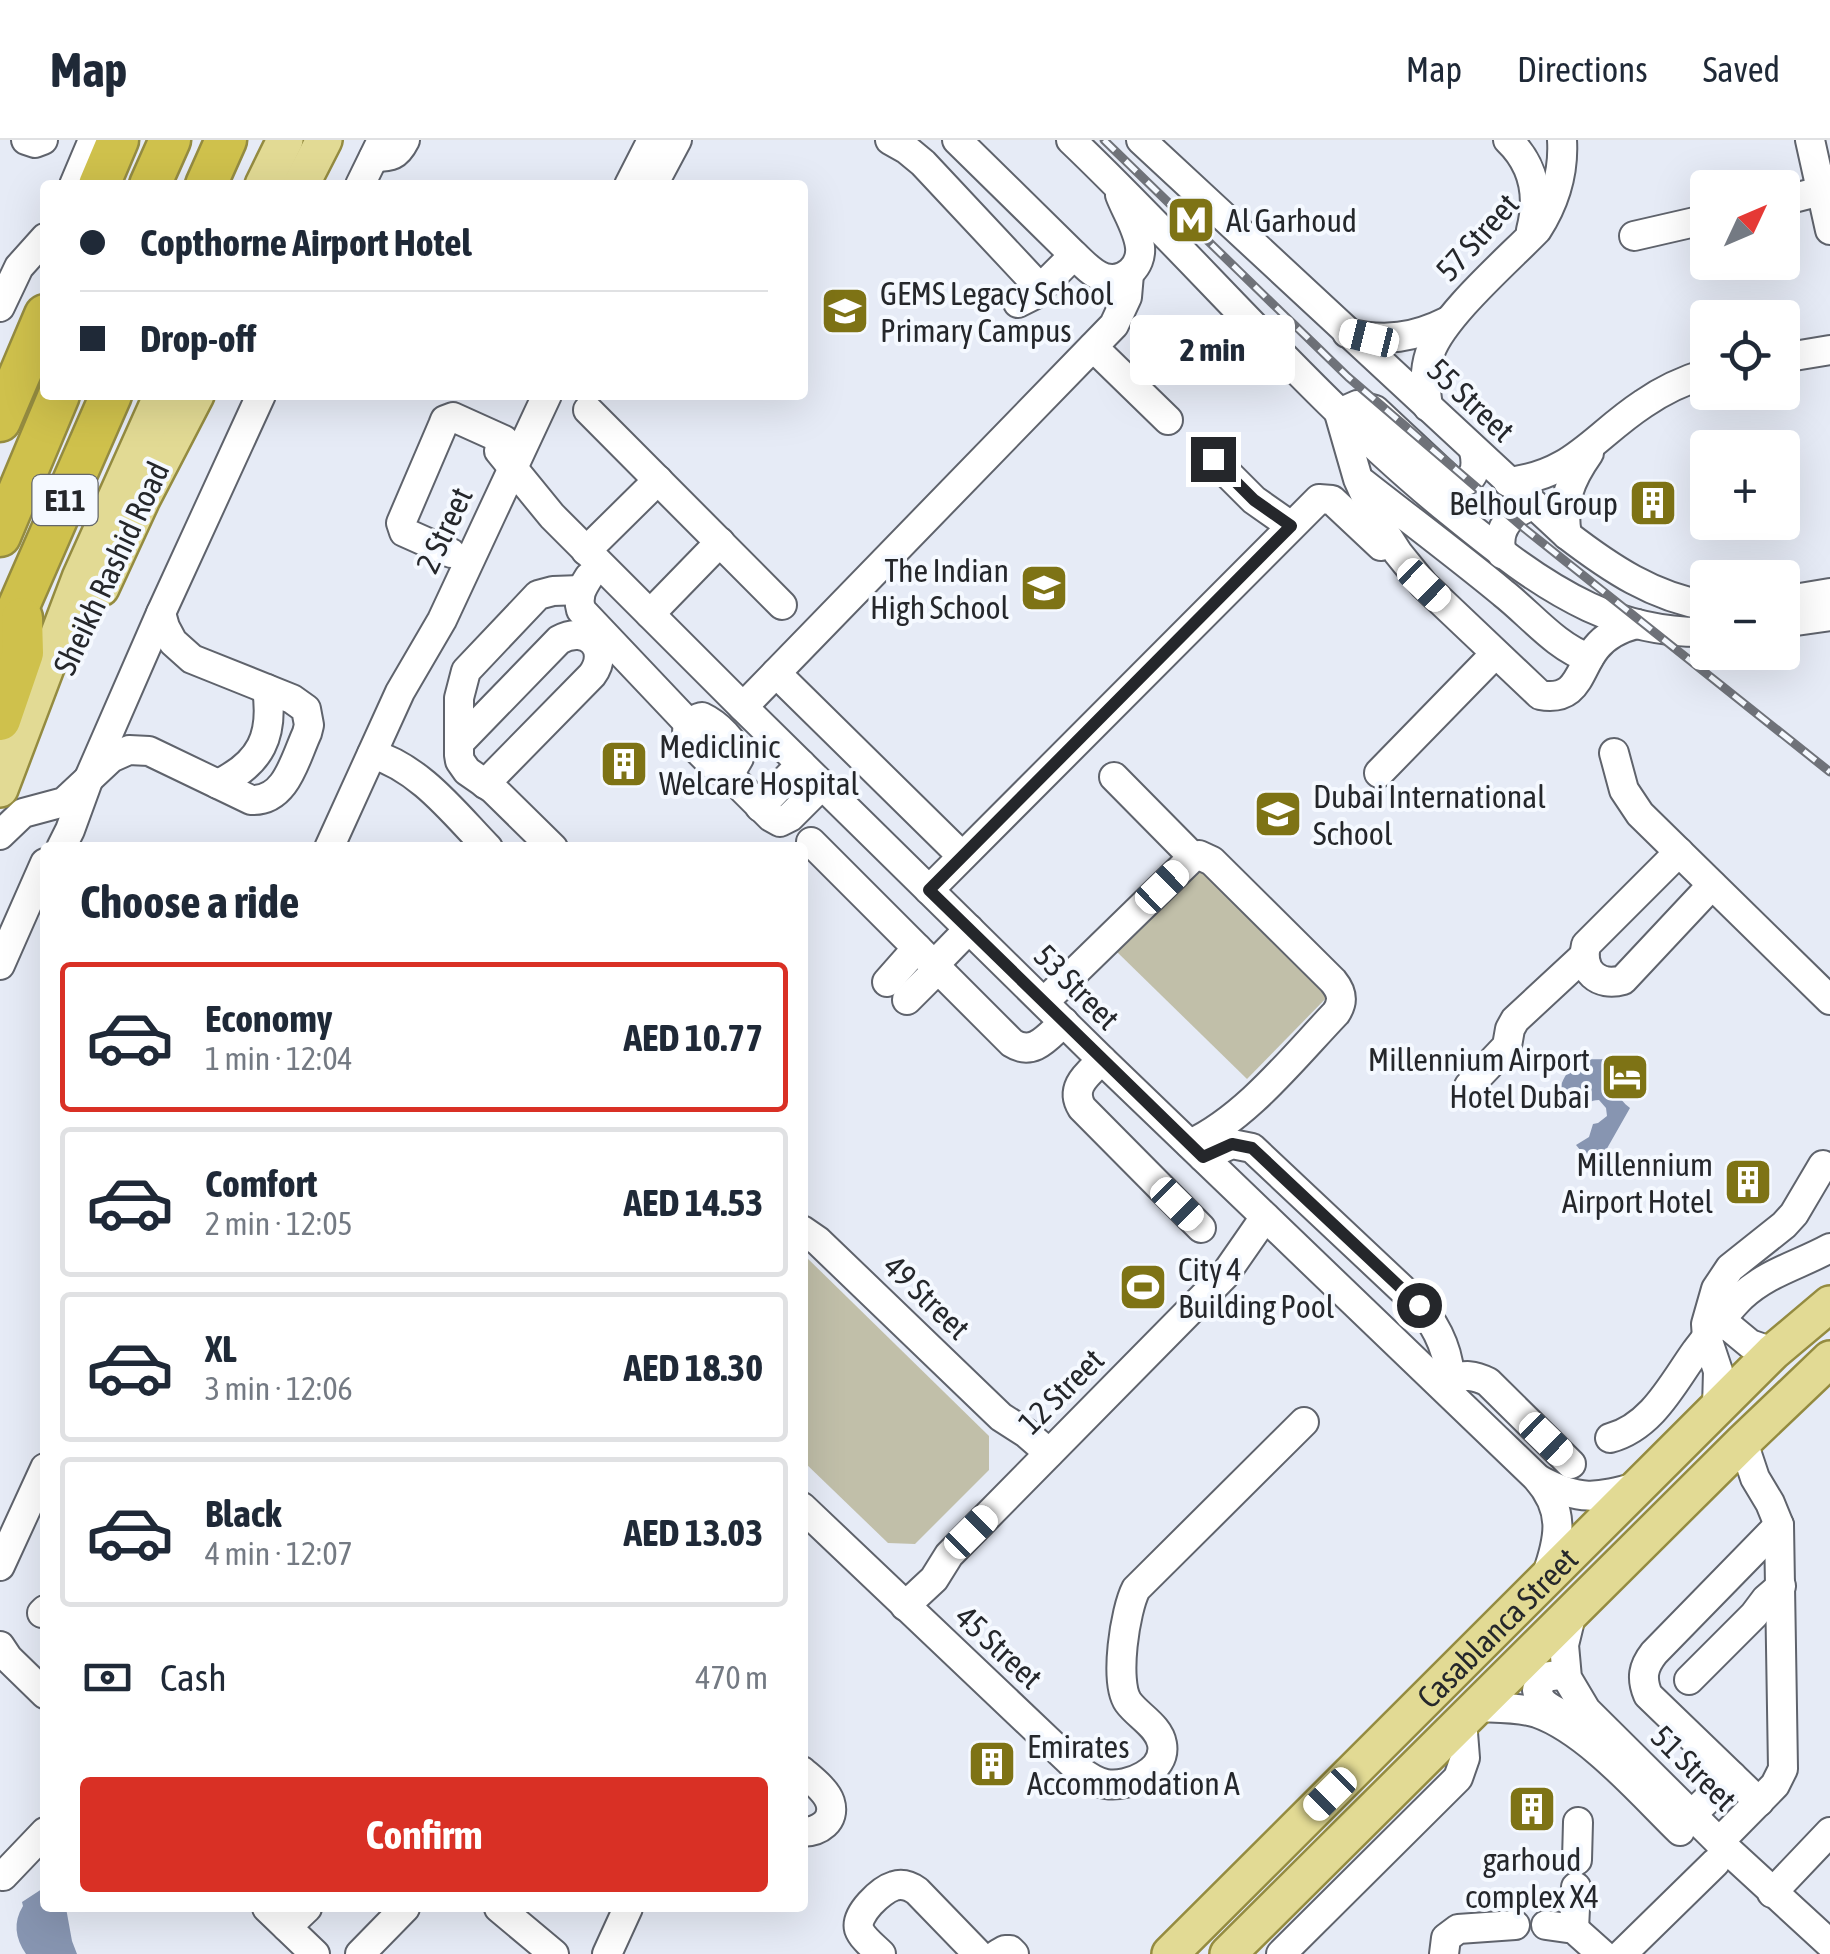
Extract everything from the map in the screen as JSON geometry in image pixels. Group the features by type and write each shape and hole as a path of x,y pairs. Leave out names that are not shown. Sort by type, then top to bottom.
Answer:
{"highway":[{"path":"102,180 118,140"},
{"path":"152,180 170,140"},
{"path":"208,180 226,140"},
{"path":"0,422 40,326"},
{"name":"E11","path":"0,536 58,400"},
{"name":"Sheikh Rashid Road","path":"0,649 109,400"},
{"path":"10,728 23,653 23,622 18,605"}],"main road":[{"path":"265,180 285,140"},
{"path":"304,180 324,140"},
{"path":"0,789 10,728 160,400"},
{"name":"Sheikh Rashid Road","path":"10,728 39,714 54,688 142,499 193,400"},
{"name":"Casablanca Street","path":"1170,1954 1773,1352 1830,1304"},
{"name":"Casablanca Street","path":"1228,1954 1830,1359"}],"street":[{"path":"26,140 44,140"},
{"path":"76,180 93,140"},
{"path":"362,180 378,149 393,156 405,140"},
{"path":"632,180 652,140"},
{"path":"656,180 676,140"},
{"path":"890,140 923,164 1030,296 1074,255"},
{"path":"957,140 1092,272 1117,279 1129,274 1141,251 1113,180"},
{"path":"1072,140 1339,413 1412,481 1502,554 1592,608 1637,624 1690,631"},
{"name":"55 Street","path":"1141,140 1567,535 1629,579 1690,602"},
{"path":"1508,140 1526,161 1536,194 1531,229 1523,245"},
{"name":"57 Street","path":"1428,407 1426,368 1431,349 1450,320 1537,230 1556,194 1562,140"},
{"path":"1810,140 1830,230"},
{"path":"1800,196 1821,191"},
{"path":"1634,236 1690,223"},
{"path":"0,308 19,267 40,244"},
{"path":"743,707 1119,318 1128,297 1129,274"},
{"name":"57 Street","path":"1347,333 1391,339 1413,336 1450,320"},
{"path":"1093,347 1168,420"},
{"path":"1800,355 1830,350"},
{"path":"1508,482 1555,470 1595,444 1645,402 1690,380"},
{"path":"64,842 259,400"},
{"name":"2 Street","path":"332,842 400,692 442,620 524,400"},
{"name":"2 Street","path":"505,453 544,400"},
{"path":"1339,413 1356,405 1376,410 1452,482 1467,481 1473,476 1474,450"},
{"path":"588,410 782,605"},
{"path":"1339,413 1358,479 1381,526 1410,569"},
{"path":"451,553 404,532 400,523 445,420 453,417 505,453"},
{"path":"1567,535 1564,519 1569,486 1595,444"},
{"name":"53 Street","path":"505,453 586,551 743,707 1274,1226 1450,1386 1537,1478 1547,1490 1558,1517 1557,1546 1545,1580"},
{"path":"1213,459 1254,500 1291,526"},
{"path":"1358,479 1503,592 1561,643 1589,658"},
{"path":"658,480 586,551 579,604 584,614 689,724 689,740 775,821 785,821 822,785"},
{"name":"2 Street","path":"400,692 424,614 451,553 489,494"},
{"name":"53 Street","path":"489,494 524,506 586,551"},
{"path":"929,890 1319,499 1332,500 1410,569 1540,695 1563,694 1609,635 1637,624"},
{"path":"1502,554 1505,524 1513,514 1534,505"},
{"path":"650,614 720,542"},
{"path":"430,788 452,776 460,752 460,688 471,663 538,595 553,590 580,590"},
{"path":"1800,598 1830,593"},
{"path":"0,834 23,813 74,796 119,753 139,749 158,754 242,796 270,798 283,784 307,733 309,717 300,703 185,654 169,635 162,613"},
{"path":"1800,620 1830,616"},
{"path":"460,752 559,640 576,634 593,642 599,659 592,675 485,784"},
{"path":"1379,773 1495,654"},
{"path":"776,673 962,856"},
{"path":"218,784 236,776 262,747 270,709 267,689"},
{"path":"460,752 468,771 547,842"},
{"path":"372,754 410,772 482,842"},
{"path":"1614,754 1620,781 1640,814 1830,1000"},
{"path":"760,807 801,764"},
{"path":"1114,777 1192,857"},
{"path":"808,844 844,807"},
{"path":"41,808 52,826 51,842"},
{"path":"808,848 1019,1048 1028,1049 1036,1047 1054,1012 1192,857 1206,856 1333,981 1342,996 1336,1013 1197,1151"},
{"path":"1679,852 1586,945 1586,967 1592,976 1602,982 1624,980 1712,885"},
{"path":"0,966 40,879"},
{"path":"898,992 969,929"},
{"path":"1469,1086 1504,1051 1515,1020 1584,956"},
{"path":"1102,1060 1081,1082 1077,1094 1082,1108 1201,1228"},
{"path":"1197,1151 1243,1144 1260,1155 1430,1318 1445,1348 1450,1386"},
{"path":"1717,1408 1718,1371 1707,1338 1707,1318 1722,1278 1738,1259 1794,1214 1827,1173"},
{"name":"12 Street","path":"900,1600 924,1569 949,1555 1274,1226"},
{"name":"49 Street","path":"808,1234 1000,1416 1026,1433 1043,1459"},
{"path":"1610,1432 1623,1434 1644,1419 1741,1298 1767,1276 1830,1248"},
{"path":"1707,1338 1750,1344 1773,1352"},
{"path":"1450,1386 1463,1375 1488,1382 1571,1464"},
{"path":"1495,1437 1521,1414"},
{"name":"45 Street","path":"808,1520 900,1600 1079,1770 1105,1784 1120,1785 1144,1776 1161,1757 1162,1748 1160,1738 1128,1702 1121,1684 1129,1602 1136,1588 1304,1422"},
{"path":"1622,1954 1776,1786 1783,1770 1772,1604 1779,1525 1742,1442"},
{"name":"53 Street","path":"1537,1478 1562,1491 1589,1497 1641,1486"},
{"path":"0,1566 40,1479"},
{"path":"1759,1802 1648,1695 1643,1673 1654,1653 1779,1525"},
{"path":"1689,1680 1772,1604"},
{"path":"1567,1678 1564,1645 1572,1612"},
{"path":"0,1646 40,1689"},
{"path":"1567,1678 1559,1674 1544,1677 1536,1690 1538,1698 1576,1726 1596,1751"},
{"name":"51 Street","path":"1567,1678 1586,1710 1691,1815 1717,1852 1816,1954"},
{"name":"51 Street","path":"1469,1714 1534,1712 1562,1726 1830,1944"},
{"path":"1281,1954 1458,1778 1466,1758 1469,1714"},
{"path":"1691,1815 1732,1776"},
{"path":"808,1777 830,1800 831,1813 826,1824 808,1832"},
{"path":"1578,1822 1576,1874 1558,1929 1602,1954"},
{"path":"1772,1893 1830,1832"},
{"path":"3,1876 40,1837"},
{"path":"881,1954 859,1929 859,1921 883,1892 900,1884 917,1891 978,1954"},
{"path":"360,1954 401,1912"},
{"path":"504,1912 554,1954"},
{"path":"607,1954 626,1912"},
{"path":"287,1914 315,1954"},
{"path":"1444,1954 1446,1938 1452,1932 1466,1927 1507,1929"},
{"path":"998,1954 1010,1950 1014,1954"}],"shaded area":[{"path":"1203,862 1334,990 1247,1079 1116,951"},
{"path":"808,1259 989,1436 989,1470 915,1544 888,1543 808,1466"}],"water":[{"path":"1583,1061 1612,1062 1612,1081 1630,1108 1597,1166 1576,1145 1589,1137 1593,1124 1607,1116 1606,1108 1599,1100 1588,1104 1584,1111 1570,1105 1557,1112 1557,1105 1569,1071"},
{"path":"40,1890 40,1912 67,1912 77,1954 26,1954 17,1930 22,1902"}],"railway":[{"path":"1104,140 1348,377 1525,529 1830,772"}],"place":[{"name":"Al Garhoud","path":"1191,220"},
{"name":"GEMS Legacy School Primary Campus","path":"845,311"},
{"name":"Belhoul Group","path":"1653,503"},
{"name":"The Indian High School","path":"1044,588"},
{"name":"Mediclinic Welcare Hospital","path":"624,764"},
{"name":"Dubai International School","path":"1278,814"},
{"name":"Millennium Airport Hotel Dubai","path":"1625,1077"},
{"name":"Millennium Airport Hotel","path":"1748,1182"},
{"name":"City 4 Building Pool","path":"1143,1287"},
{"name":"Emirates Accommodation A","path":"992,1764"},
{"name":"garhoud complex X4","path":"1532,1809"}],"route":[{"path":"1213,459 1254,500 1291,526 929,890 1203,1157 1232,1144 1252,1148 1419,1305"}]}
